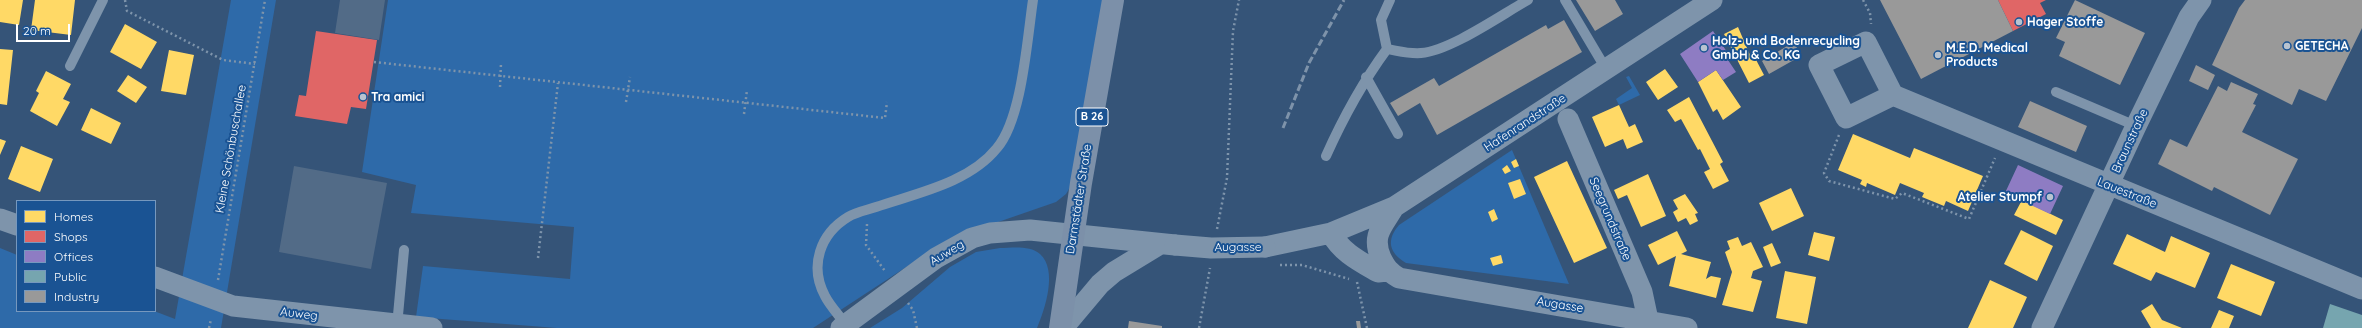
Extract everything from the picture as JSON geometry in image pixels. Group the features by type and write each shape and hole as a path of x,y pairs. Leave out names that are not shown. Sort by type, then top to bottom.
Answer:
{"main road":[{"name":"Darmstädter Straße","path":"1060,328 1073,234 1113,0"}],"street":[{"name":"Hafenrandstraße","path":"1331,233 1394,207 1712,0"},
{"name":"Braunstraße","path":"2042,328 2110,186 2136,126 2189,17 2201,0"},
{"path":"1866,42 1893,95 1846,118 1819,65 1866,42"},
{"name":"Lauestraße","path":"1893,95 2362,289"},
{"name":"Seegrundstraße","path":"1568,119 1642,292 1648,320"},
{"path":"1387,271 1376,246 1376,240 1394,207"},
{"path":"0,219 16,225"},
{"name":"Auweg","path":"844,326 936,258 972,238 1010,230 1073,234"},
{"name":"Augasse","path":"1073,234 1211,248 1269,256 1331,233 1339,246 1354,258 1378,272 1387,271 1399,278 1648,320 1687,328"},
{"path":"1063,328 1100,284 1114,272 1167,244"},
{"name":"Auweg","path":"156,276 214,300 233,306 397,326 432,328"}],"lane":[{"path":"70,66 103,0"},
{"path":"844,326 825,296 820,284 818,261 820,248 827,235 849,216 967,173 997,149 1013,120 1033,0"},
{"path":"1326,156 1347,110 1366,78 1387,49 1381,20 1390,0"},
{"path":"1387,49 1405,53 1422,53 1444,47 1528,0"},
{"path":"1565,0 1606,69"},
{"path":"1366,78 1398,134"},
{"path":"2056,92 2136,126"},
{"path":"397,326 404,250"}],"path":[{"path":"125,0 127,11 223,60 255,64"},
{"name":"Kleine Schönbuschallee","path":"214,300 265,0"},
{"path":"1217,232 1227,178 1233,31 1239,0"},
{"path":"1862,0 1870,13 1872,29 1866,42"},
{"path":"374,62 885,118 887,102"},
{"path":"500,87 501,63"},
{"path":"626,102 630,77"},
{"path":"538,258 558,82"},
{"path":"744,114 747,90"},
{"path":"1846,118 1824,172 1829,181 1895,200 1902,193 1969,219 2002,140"},
{"path":"868,210 866,245 913,310 917,328"},
{"path":"1269,256 1356,281 1363,280"},
{"path":"1199,328 1211,263"},
{"path":"1356,281 1365,325 1367,328"}],"shaded area":[{"path":"231,0 276,0 221,328 0,328 0,248 16,255 16,312 156,312 175,319"},
{"path":"388,0 1103,0 1072,184 1066,194 1056,202 949,239 813,328 557,328 416,317 423,266 570,279 574,227 411,213 416,185 362,172"},
{"path":"1629,76 1640,95 1619,105 1616,99 1632,88 1626,77"},
{"path":"1512,150 1569,284 1406,263 1396,255 1391,246 1391,241 1392,236 1399,225"},
{"path":"1000,248 1031,249 1040,254 1045,261 1049,279 1048,290 1037,328 870,328 902,308 950,267 976,252"}],"building: Homes":[{"path":"0,0 23,0 19,25 0,22"},
{"path":"35,0 75,0 71,35 31,30"},
{"path":"125,24 157,42 141,69 110,52"},
{"path":"1738,27 1750,55 1753,54 1764,75 1749,83 1724,34"},
{"path":"0,49 13,50 7,105 0,104"},
{"path":"169,50 194,55 186,95 161,91"},
{"path":"1665,69 1678,87 1658,100 1646,82"},
{"path":"1716,70 1741,107 1723,120 1717,109 1713,112 1698,82"},
{"path":"46,71 71,84 63,99 70,102 57,126 30,111 39,93 36,91"},
{"path":"128,75 147,87 136,103 117,91"},
{"path":"1689,97 1723,162 1720,164 1729,181 1713,189 1704,172 1710,169 1700,149 1698,150 1681,119 1675,122 1667,110"},
{"path":"1619,105 1629,127 1635,124 1643,142 1627,149 1623,139 1605,147 1592,117"},
{"path":"91,108 121,123 111,144 81,130"},
{"path":"1853,134 1910,158 1914,148 1983,176 1968,211 1946,201 1944,206 1922,197 1924,193 1900,183 1895,195 1867,183 1866,187 1860,184 1862,180 1838,170"},
{"path":"0,139 6,141 0,155"},
{"path":"21,146 53,159 40,192 8,179"},
{"path":"1516,159 1519,166 1514,168 1511,162"},
{"path":"1567,161 1607,248 1574,263 1534,177"},
{"path":"1507,165 1511,171 1505,174 1502,169"},
{"path":"1648,174 1666,216 1641,227 1627,195 1618,199 1614,190"},
{"path":"1520,179 1526,194 1514,199 1508,183"},
{"path":"1791,188 1804,216 1772,231 1759,203"},
{"path":"1685,194 1698,213 1695,214 1698,221 1690,225 1686,218 1678,222 1673,212 1678,209 1673,200"},
{"path":"2022,200 2063,220 2056,235 2014,215"},
{"path":"1494,209 1498,219 1492,222 1488,212"},
{"path":"2021,230 2053,246 2037,281 2004,264"},
{"path":"1677,231 1687,251 1681,254 1711,262 1706,279 1711,276 1721,278 1716,298 1669,286 1676,256 1658,265 1648,245"},
{"path":"1814,232 1835,237 1829,261 1808,255"},
{"path":"2127,234 2165,252 2171,236 2210,253 2195,288 2156,272 2151,281 2113,264"},
{"path":"1738,237 1742,246 1751,242 1763,267 1753,271 1751,278 1762,281 1753,312 1722,305 1732,272 1725,252 1730,249 1727,241"},
{"path":"1772,243 1781,263 1771,267 1763,247"},
{"path":"1501,255 1503,263 1493,266 1490,258"},
{"path":"2231,264 2275,282 2261,316 2217,298"},
{"path":"1785,271 1816,277 1807,324 1776,318"},
{"path":"1990,280 2027,297 2013,328 1968,328"},
{"path":"2152,304 2162,320 2182,328 2151,328 2141,311"},
{"path":"2219,310 2234,316 2229,328 2211,328"}],"building: Shops":[{"name":"Hager Stoffe","path":"1998,0 2046,0 2040,3 2046,14 2013,31"},
{"path":"316,31 377,40 366,109 351,107 347,124 295,116 299,95 306,96"}],"building: Offices":[{"path":"1713,31 1731,58 1728,60 1736,72 1723,80 1716,70 1698,82 1680,54"},
{"path":"2018,165 2063,186 2050,214 2005,193"}],"building: Public":[{"path":"2330,304 2362,315 2362,328 2323,328"}],"building: Industry":[{"path":"1576,0 1615,0 1623,14 1595,31"},
{"name":"M.E.D. Medical Products","path":"1880,0 1998,0 2013,31 1921,79"},
{"path":"2075,0 2145,33 2120,85 2059,56 2065,42 2056,38"},
{"name":"GETECHA","path":"2245,0 2362,0 2362,28 2326,101 2299,89 2292,105 2212,65 2239,8"},
{"path":"1564,20 1582,52 1437,135 1420,103 1398,116 1390,103 1434,78 1439,86 1546,25 1548,29"},
{"path":"1794,42 1801,56 1769,74 1762,61"},
{"path":"2196,65 2215,75 2208,90 2189,81"},
{"path":"2231,82 2258,94 2253,104 2256,105 2242,132 2298,159 2270,215 2214,187 2212,191 2158,164 2170,139 2187,147 2218,86 2227,91"},
{"path":"2030,101 2087,126 2076,152 2018,127"},
{"path":"1129,321 1162,326 1162,328 1128,328"},
{"path":"1356,321 1360,321 1361,328 1357,328"}],"building: Other":[{"path":"340,0 385,0 379,40 335,33"},
{"path":"294,166 387,183 371,269 279,252"}],"railway":[{"path":"1283,128 1309,63 1344,0"}],"place":[{"name":"Hager Stoffe","path":"2019,22"},
{"name":"GETECHA","path":"2287,46"},
{"name":"Holz- und Bodenrecycling GmbH & Co. KG","path":"1704,48"},
{"name":"M.E.D. Medical Products","path":"1938,55"},
{"name":"Tra amici","path":"363,97"},
{"name":"Atelier Stumpf","path":"2050,197"}]}
